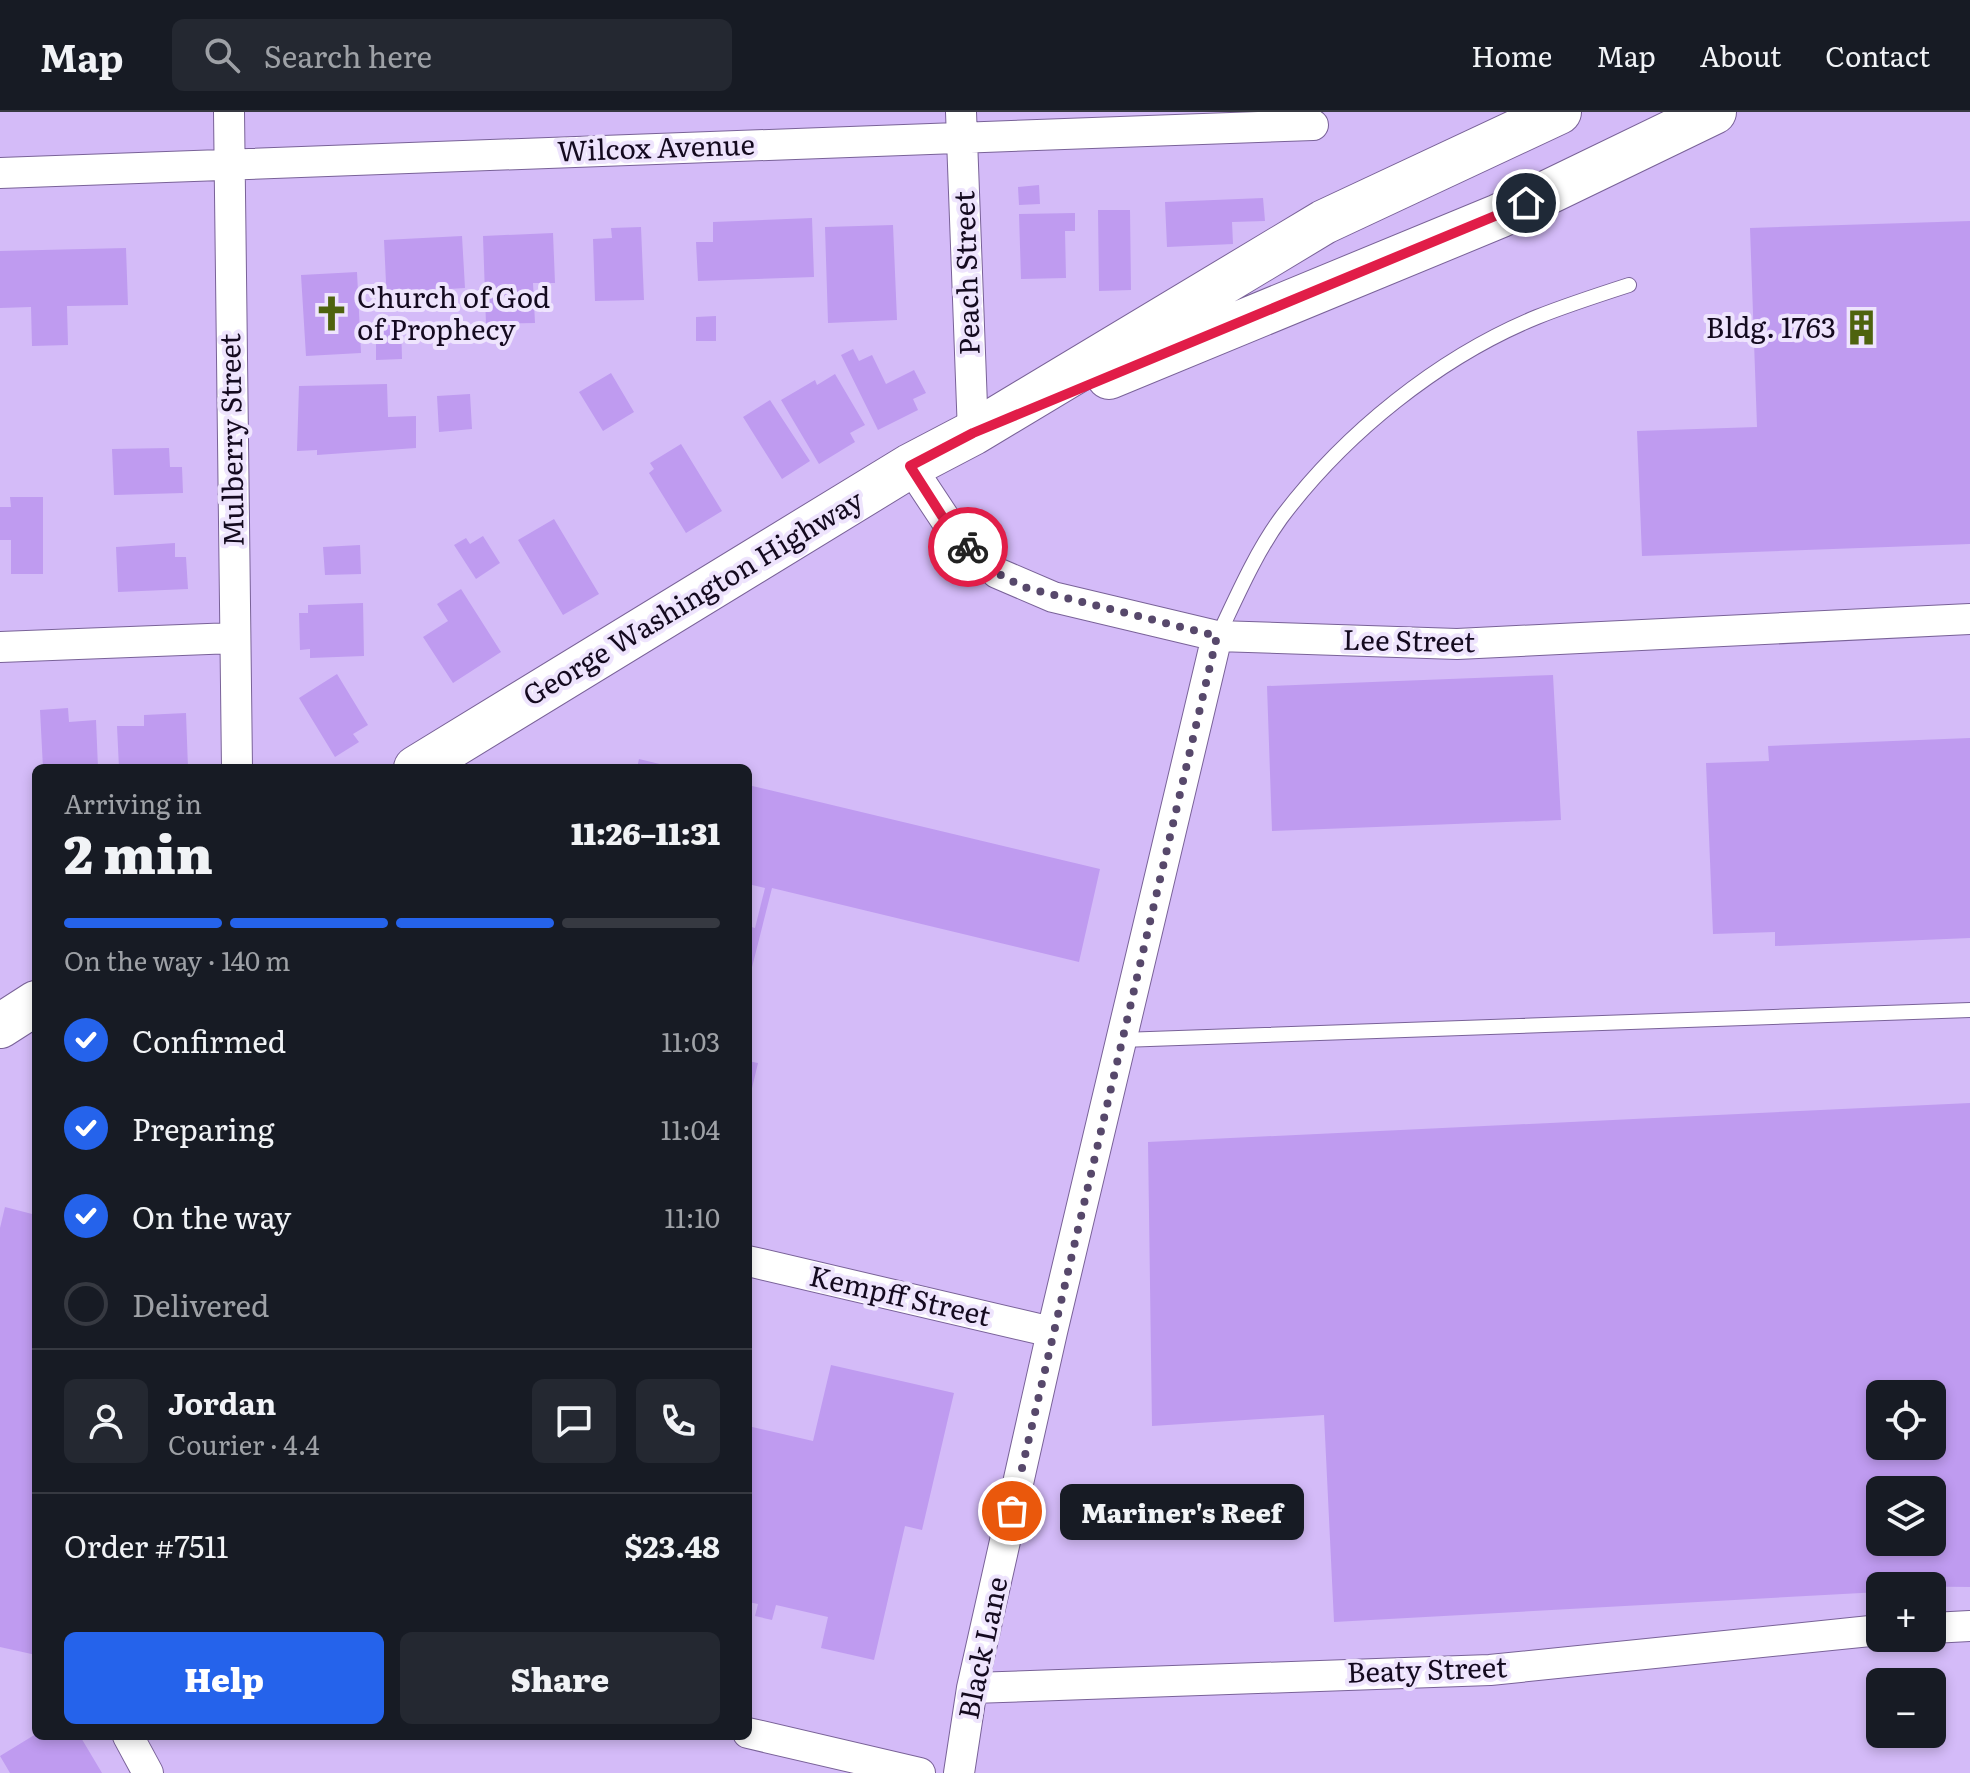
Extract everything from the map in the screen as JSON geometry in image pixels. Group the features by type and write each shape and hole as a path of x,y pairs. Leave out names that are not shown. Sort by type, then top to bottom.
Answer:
{"main road":[{"name":"George Washington Highway","path":"423,764 910,466 973,433 1324,222 1559,112"},
{"name":"George Washington Highway","path":"973,433 1499,216 1714,112"},
{"path":"0,1026 32,1006"}],"street":[{"name":"Mulberry Street","path":"229,112 237,764"},
{"name":"Wilcox Avenue","path":"0,173 961,125 1313,125"},
{"name":"Peach Street","path":"961,125 973,433"},
{"name":"Lee Street","path":"910,466 955,534 997,573 1053,597 1217,636 1457,644 1970,619"},
{"name":"Black Lane","path":"959,1773 972,1688 1052,1332 1217,636"},
{"path":"0,647 234,638"},
{"name":"Kempff Street","path":"752,1262 1052,1332"},
{"path":"1946,1627 1970,1626"},
{"name":"Beaty Street","path":"972,1688 1490,1670 1866,1631"},
{"path":"752,1734 920,1773"},
{"path":"130,1740 148,1773"}],"lane":[{"path":"1217,636 1250,568 1281,519 1362,432 1424,381 1473,352 1535,318 1629,285"},
{"path":"1121,1040 1970,1010"}],"building":[{"path":"1039,185 1040,204 1019,205 1018,187"},
{"path":"1263,198 1265,221 1232,222 1233,244 1167,247 1165,202"},
{"path":"1098,210 1130,210 1131,290 1099,291"},
{"path":"1075,213 1075,231 1065,231 1066,278 1021,279 1019,214"},
{"path":"812,218 814,277 698,281 696,242 713,242 713,222"},
{"name":"Bldg. 1763","path":"1970,221 1970,544 1642,556 1637,431 1757,427 1750,228"},
{"path":"893,225 897,320 828,323 825,227"},
{"path":"641,227 644,300 595,301 593,239 612,238 611,228"},
{"path":"553,233 555,283 533,283 535,323 486,324 483,236"},
{"path":"462,236 465,288 433,290 433,302 387,304 384,240"},
{"path":"126,248 128,305 67,306 68,345 32,346 31,307 0,308 0,251"},
{"name":"Church of God of Prophecy","path":"357,272 361,353 306,356 301,275"},
{"path":"716,316 716,341 696,341 696,317"},
{"path":"376,321 401,321 402,359 376,360"},
{"path":"853,349 859,361 872,355 886,384 914,370 926,393 913,399 918,410 878,430 841,355"},
{"path":"611,373 634,412 603,431 579,392"},
{"path":"835,374 865,425 850,433 855,442 819,464 781,400 815,380 817,385"},
{"path":"387,384 388,417 416,416 416,448 317,455 317,450 297,451 299,386"},
{"path":"470,394 472,429 439,432 437,396"},
{"path":"770,400 810,461 782,479 743,417"},
{"path":"681,444 722,511 686,533 649,473 654,469 650,463"},
{"path":"169,448 170,467 182,467 183,493 114,495 112,449"},
{"path":"10,497 43,497 43,574 11,574 11,540 0,540 0,507 11,507"},
{"path":"554,519 599,594 563,615 518,540"},
{"path":"483,536 500,563 476,579 454,545 466,538 470,544"},
{"path":"175,543 175,557 186,557 188,589 118,592 116,547"},
{"path":"360,545 361,574 325,575 323,547"},
{"path":"461,589 501,652 453,683 423,637 448,621 437,604"},
{"path":"363,603 364,656 310,658 310,649 300,650 299,613 308,613 308,605"},
{"path":"337,674 368,725 353,734 359,742 335,757 299,698"},
{"path":"1553,675 1561,820 1272,831 1267,686"},
{"path":"68,708 69,722 96,720 98,764 43,764 40,710"},
{"path":"186,713 188,764 119,764 117,726 144,726 144,715"},
{"path":"1970,738 1970,938 1775,946 1775,932 1713,934 1706,763 1769,761 1768,746"},
{"path":"639,759 660,764 638,764"},
{"path":"752,786 1100,869 1079,962 772,888 752,967 752,927 755,928 765,888 752,885"},
{"path":"752,1062 758,1063 752,1088"},
{"path":"1970,1103 1970,1587 1946,1587 1946,1572 1866,1572 1866,1593 1334,1622 1324,1415 1152,1426 1148,1142"},
{"path":"5,1207 32,1214 32,1654 0,1647 0,1228"},
{"path":"831,1365 954,1393 922,1530 905,1526 874,1660 821,1648 828,1617 776,1605 772,1620 755,1616 758,1604 752,1603 752,1427 813,1441"},
{"path":"32,1736 32,1740 82,1740 102,1773 10,1773 0,1756"}],"way so far":[{"path":"968,547 997,573 1023,587 1217,636 1012,1511"}],"place":[{"name":"Church of God of Prophecy","path":"331,314"},
{"name":"Bldg. 1763","path":"1862,328"},
{"name":"Mariner's Reef","path":"1012,1511"}],"route":[{"path":"968,547 942,516 910,466 973,433 1526,203"}]}
